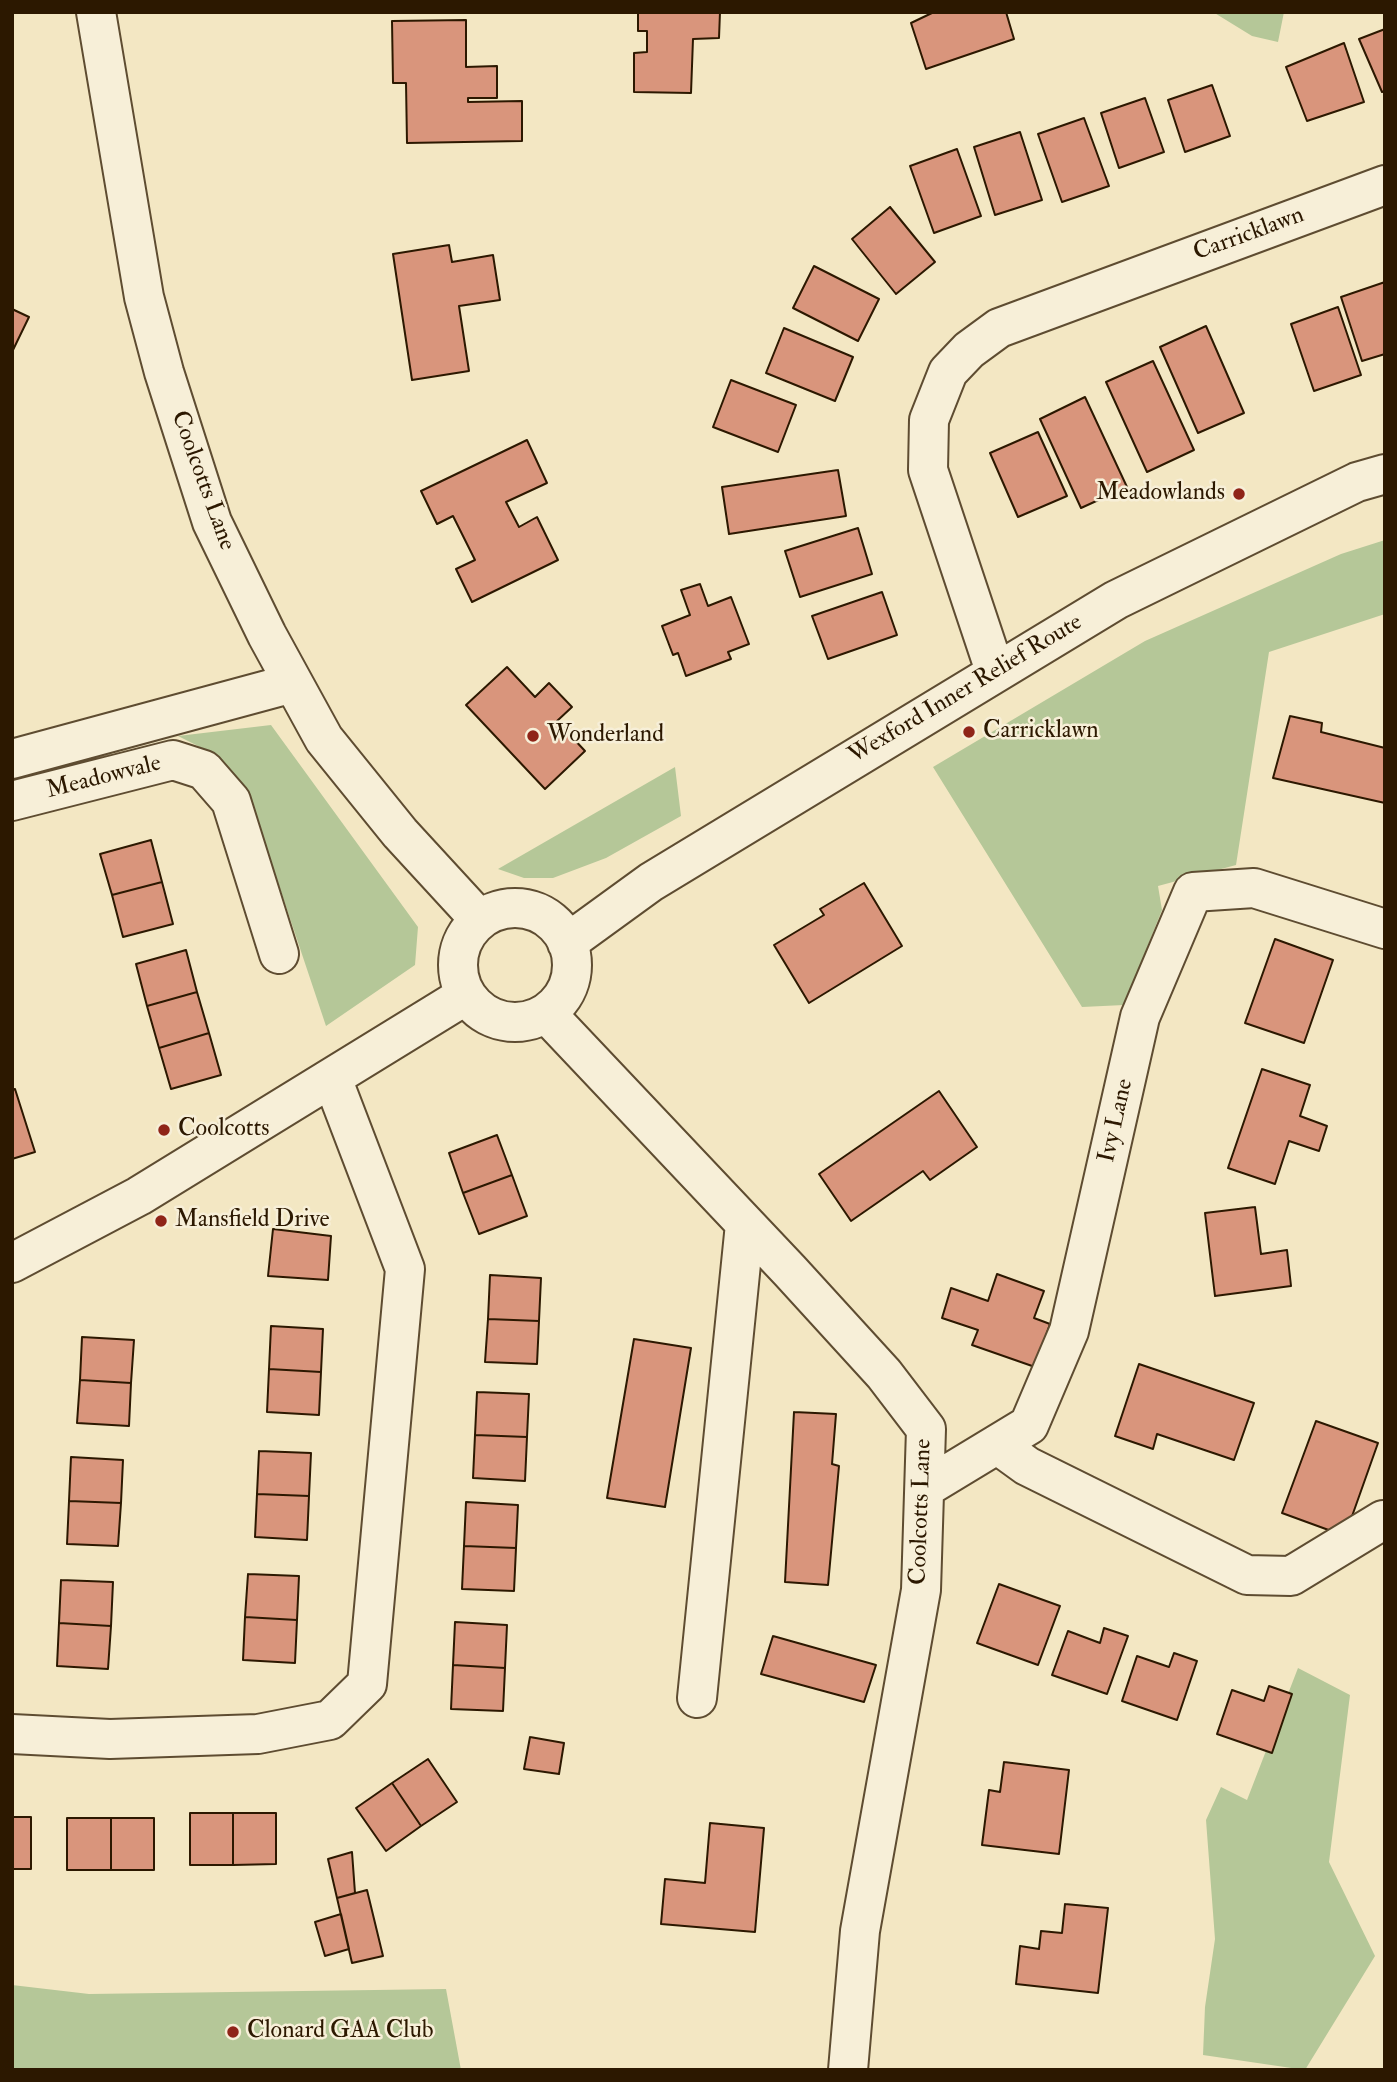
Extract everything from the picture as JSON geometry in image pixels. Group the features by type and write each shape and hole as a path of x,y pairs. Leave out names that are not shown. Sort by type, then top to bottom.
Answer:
{"street":[{"name":"Coolcotts Lane","path":"96,12 144,297 164,372 212,522 324,739 400,833 480,920"},
{"name":"Carricklawn","path":"995,671 928,470 929,420 948,372 969,350 999,328 1385,186"},
{"name":"Wexford Inner Relief Route","path":"567,943 650,882 1116,600 1357,482 1385,474"},
{"path":"12,759 293,683"},
{"name":"Meadowvale","path":"12,801 173,760 204,770 231,801 279,954"},
{"name":"Ivy Lane","path":"925,1488 998,1446 1028,1425 1069,1331 1140,1017 1193,892 1254,888 1385,929"},
{"path":"530,909 545,916 558,928 567,943 572,962 569,982 560,999 546,1013 529,1020 502,1020 478,1008 466,995 460,979 459,955 468,932 480,920 495,911 530,909"},
{"path":"12,1263 139,1196 466,995"},
{"name":"Coolcotts Lane","path":"546,1013 884,1374 926,1429 921,1590 860,1931 848,2070"},
{"path":"12,1734 110,1739 258,1734 330,1720 367,1684 405,1269 332,1078"},
{"path":"696,1698 745,1224"},
{"path":"998,1446 1027,1466 1247,1574 1291,1576 1383,1520"}],"green space":[{"path":"1213,12 1284,12 1278,42 1252,36"},
{"path":"1385,540 1385,614 1269,652 1236,865 1158,886 1162,910 1124,1005 1082,1007 933,767 1145,641 1341,554"},
{"path":"271,725 418,927 415,965 326,1026 247,790 210,752 178,736"},
{"path":"675,767 681,816 606,858 553,878 524,878 498,869"},
{"path":"1298,1668 1350,1695 1329,1862 1375,1956 1305,2070 1203,2055 1205,2007 1215,1939 1206,1820 1221,1787 1247,1800"},
{"name":"Clonard GAA Club","path":"12,1985 89,1994 446,1989 461,2070 12,2070"}],"building":[{"path":"638,12 720,12 719,38 693,39 691,93 634,92 634,53 647,52 647,31 638,31"},
{"path":"934,12 1006,12 1014,39 926,69 911,23"},
{"path":"466,20 466,67 497,66 497,98 468,98 468,102 522,101 522,141 407,143 406,83 393,83 392,21"},
{"path":"1385,29 1385,91 1382,92 1359,39"},
{"path":"1344,43 1364,102 1307,121 1286,67"},
{"path":"1212,85 1230,136 1185,152 1168,100"},
{"path":"1145,98 1164,152 1119,168 1101,113"},
{"path":"1084,118 1109,186 1062,202 1038,134"},
{"path":"1020,132 1042,200 995,215 974,147"},
{"path":"957,149 981,216 934,233 910,166"},
{"path":"890,207 935,262 896,294 852,239"},
{"path":"449,245 452,262 493,255 500,300 459,306 469,371 412,380 393,254"},
{"path":"814,266 879,299 858,341 793,308"},
{"path":"1385,282 1385,354 1362,361 1341,297"},
{"path":"1338,307 1361,375 1314,391 1291,324"},
{"path":"12,309 29,317 12,352"},
{"path":"1206,326 1244,413 1198,433 1160,347"},
{"path":"784,328 853,357 835,401 766,373"},
{"path":"1153,361 1194,450 1147,472 1106,382"},
{"path":"731,380 796,405 778,452 713,427"},
{"path":"1085,397 1127,487 1081,508 1040,419"},
{"path":"1038,432 1067,496 1018,517 990,453"},
{"path":"527,440 547,483 506,502 519,527 537,517 558,560 472,602 456,569 475,560 453,516 437,524 421,491"},
{"path":"838,470 846,516 729,534 722,487"},
{"path":"858,528 872,574 800,597 785,551"},
{"path":"700,584 708,606 731,597 749,644 728,652 731,659 686,676 678,653 673,655 662,626 690,615 681,590"},
{"path":"882,592 897,635 828,659 812,616"},
{"name":"Wonderland","path":"507,667 535,697 549,683 572,707 557,721 585,751 545,789 466,705"},
{"path":"1290,716 1322,723 1321,732 1385,748 1385,803 1273,778"},
{"path":"151,840 162,882 112,895 100,854"},
{"path":"162,882 173,924 123,937 112,895"},
{"path":"864,883 902,946 809,1003 774,945 824,915 820,909"},
{"path":"1275,939 1333,960 1304,1043 1245,1023"},
{"path":"186,950 197,992 147,1006 136,964"},
{"path":"197,992 209,1033 159,1048 147,1006"},
{"path":"209,1033 221,1075 171,1089 159,1048"},
{"path":"1262,1069 1310,1085 1300,1116 1327,1126 1319,1151 1289,1141 1275,1184 1228,1168"},
{"path":"15,1089 35,1152 12,1159 12,1090"},
{"path":"939,1091 977,1147 930,1180 923,1171 851,1221 819,1174"},
{"path":"497,1135 512,1175 463,1193 449,1153"},
{"path":"512,1175 527,1216 479,1234 463,1193"},
{"path":"1255,1207 1261,1254 1287,1250 1291,1286 1215,1296 1205,1213"},
{"path":"273,1229 331,1236 328,1280 268,1276"},
{"path":"997,1274 1044,1291 1034,1318 1050,1324 1035,1367 972,1345 978,1330 942,1318 951,1288 988,1301"},
{"path":"490,1275 541,1278 539,1321 488,1319"},
{"path":"488,1319 539,1321 537,1364 485,1362"},
{"path":"271,1326 323,1329 321,1372 269,1369"},
{"path":"82,1337 134,1340 131,1383 80,1380"},
{"path":"634,1339 691,1348 665,1507 607,1498"},
{"path":"1139,1364 1254,1403 1234,1460 1157,1434 1153,1449 1115,1436"},
{"path":"269,1369 321,1372 319,1415 267,1412"},
{"path":"80,1380 131,1383 129,1426 77,1423"},
{"path":"477,1392 529,1394 527,1437 475,1435"},
{"path":"794,1412 836,1414 832,1464 839,1466 828,1585 785,1582"},
{"path":"1316,1421 1378,1443 1345,1536 1282,1513"},
{"path":"475,1435 527,1437 525,1481 473,1478"},
{"path":"259,1451 311,1453 309,1496 257,1494"},
{"path":"71,1457 123,1460 121,1503 69,1501"},
{"path":"257,1494 309,1496 307,1540 255,1537"},
{"path":"69,1501 121,1503 118,1546 67,1544"},
{"path":"466,1502 518,1505 516,1548 464,1546"},
{"path":"464,1546 516,1548 514,1591 462,1589"},
{"path":"248,1574 299,1576 297,1620 245,1617"},
{"path":"61,1580 113,1582 111,1626 59,1623"},
{"path":"999,1584 1060,1606 1038,1665 977,1643"},
{"path":"245,1617 297,1620 295,1663 243,1660"},
{"path":"455,1622 507,1625 505,1668 453,1665"},
{"path":"59,1623 111,1626 108,1669 57,1666"},
{"path":"1104,1628 1128,1636 1107,1694 1052,1675 1068,1631 1100,1643"},
{"path":"773,1636 876,1665 864,1702 761,1674"},
{"path":"1174,1653 1197,1661 1177,1720 1122,1701 1137,1656 1169,1667"},
{"path":"453,1665 505,1668 503,1711 451,1709"},
{"path":"1269,1686 1292,1694 1272,1753 1217,1734 1232,1690 1264,1701"},
{"path":"530,1737 564,1743 559,1774 524,1769"},
{"path":"428,1759 457,1802 421,1826 392,1783"},
{"path":"1004,1762 1069,1770 1059,1854 982,1845 989,1790 1000,1792"},
{"path":"392,1783 421,1826 386,1851 356,1808"},
{"path":"190,1813 233,1813 233,1865 190,1865"},
{"path":"233,1813 276,1813 276,1864 233,1865"},
{"path":"12,1817 31,1817 31,1869 12,1869"},
{"path":"67,1818 111,1818 111,1870 67,1870"},
{"path":"111,1818 154,1818 154,1870 111,1870"},
{"path":"710,1823 764,1828 755,1932 661,1924 665,1879 705,1883"},
{"path":"352,1852 355,1893 337,1898 328,1859"},
{"path":"367,1890 383,1956 352,1963 337,1898"},
{"path":"1065,1904 1108,1908 1098,1993 1016,1984 1020,1946 1039,1949 1041,1931 1062,1933"},
{"path":"341,1914 349,1949 325,1956 315,1922"}],"place":[{"name":"Meadowlands","path":"1239,494"},
{"name":"Carricklawn","path":"969,732"},
{"name":"Wonderland","path":"533,736"},
{"name":"Coolcotts","path":"164,1130"},
{"name":"Mansfield Drive","path":"161,1221"},
{"name":"Clonard GAA Club","path":"233,2032"}]}
